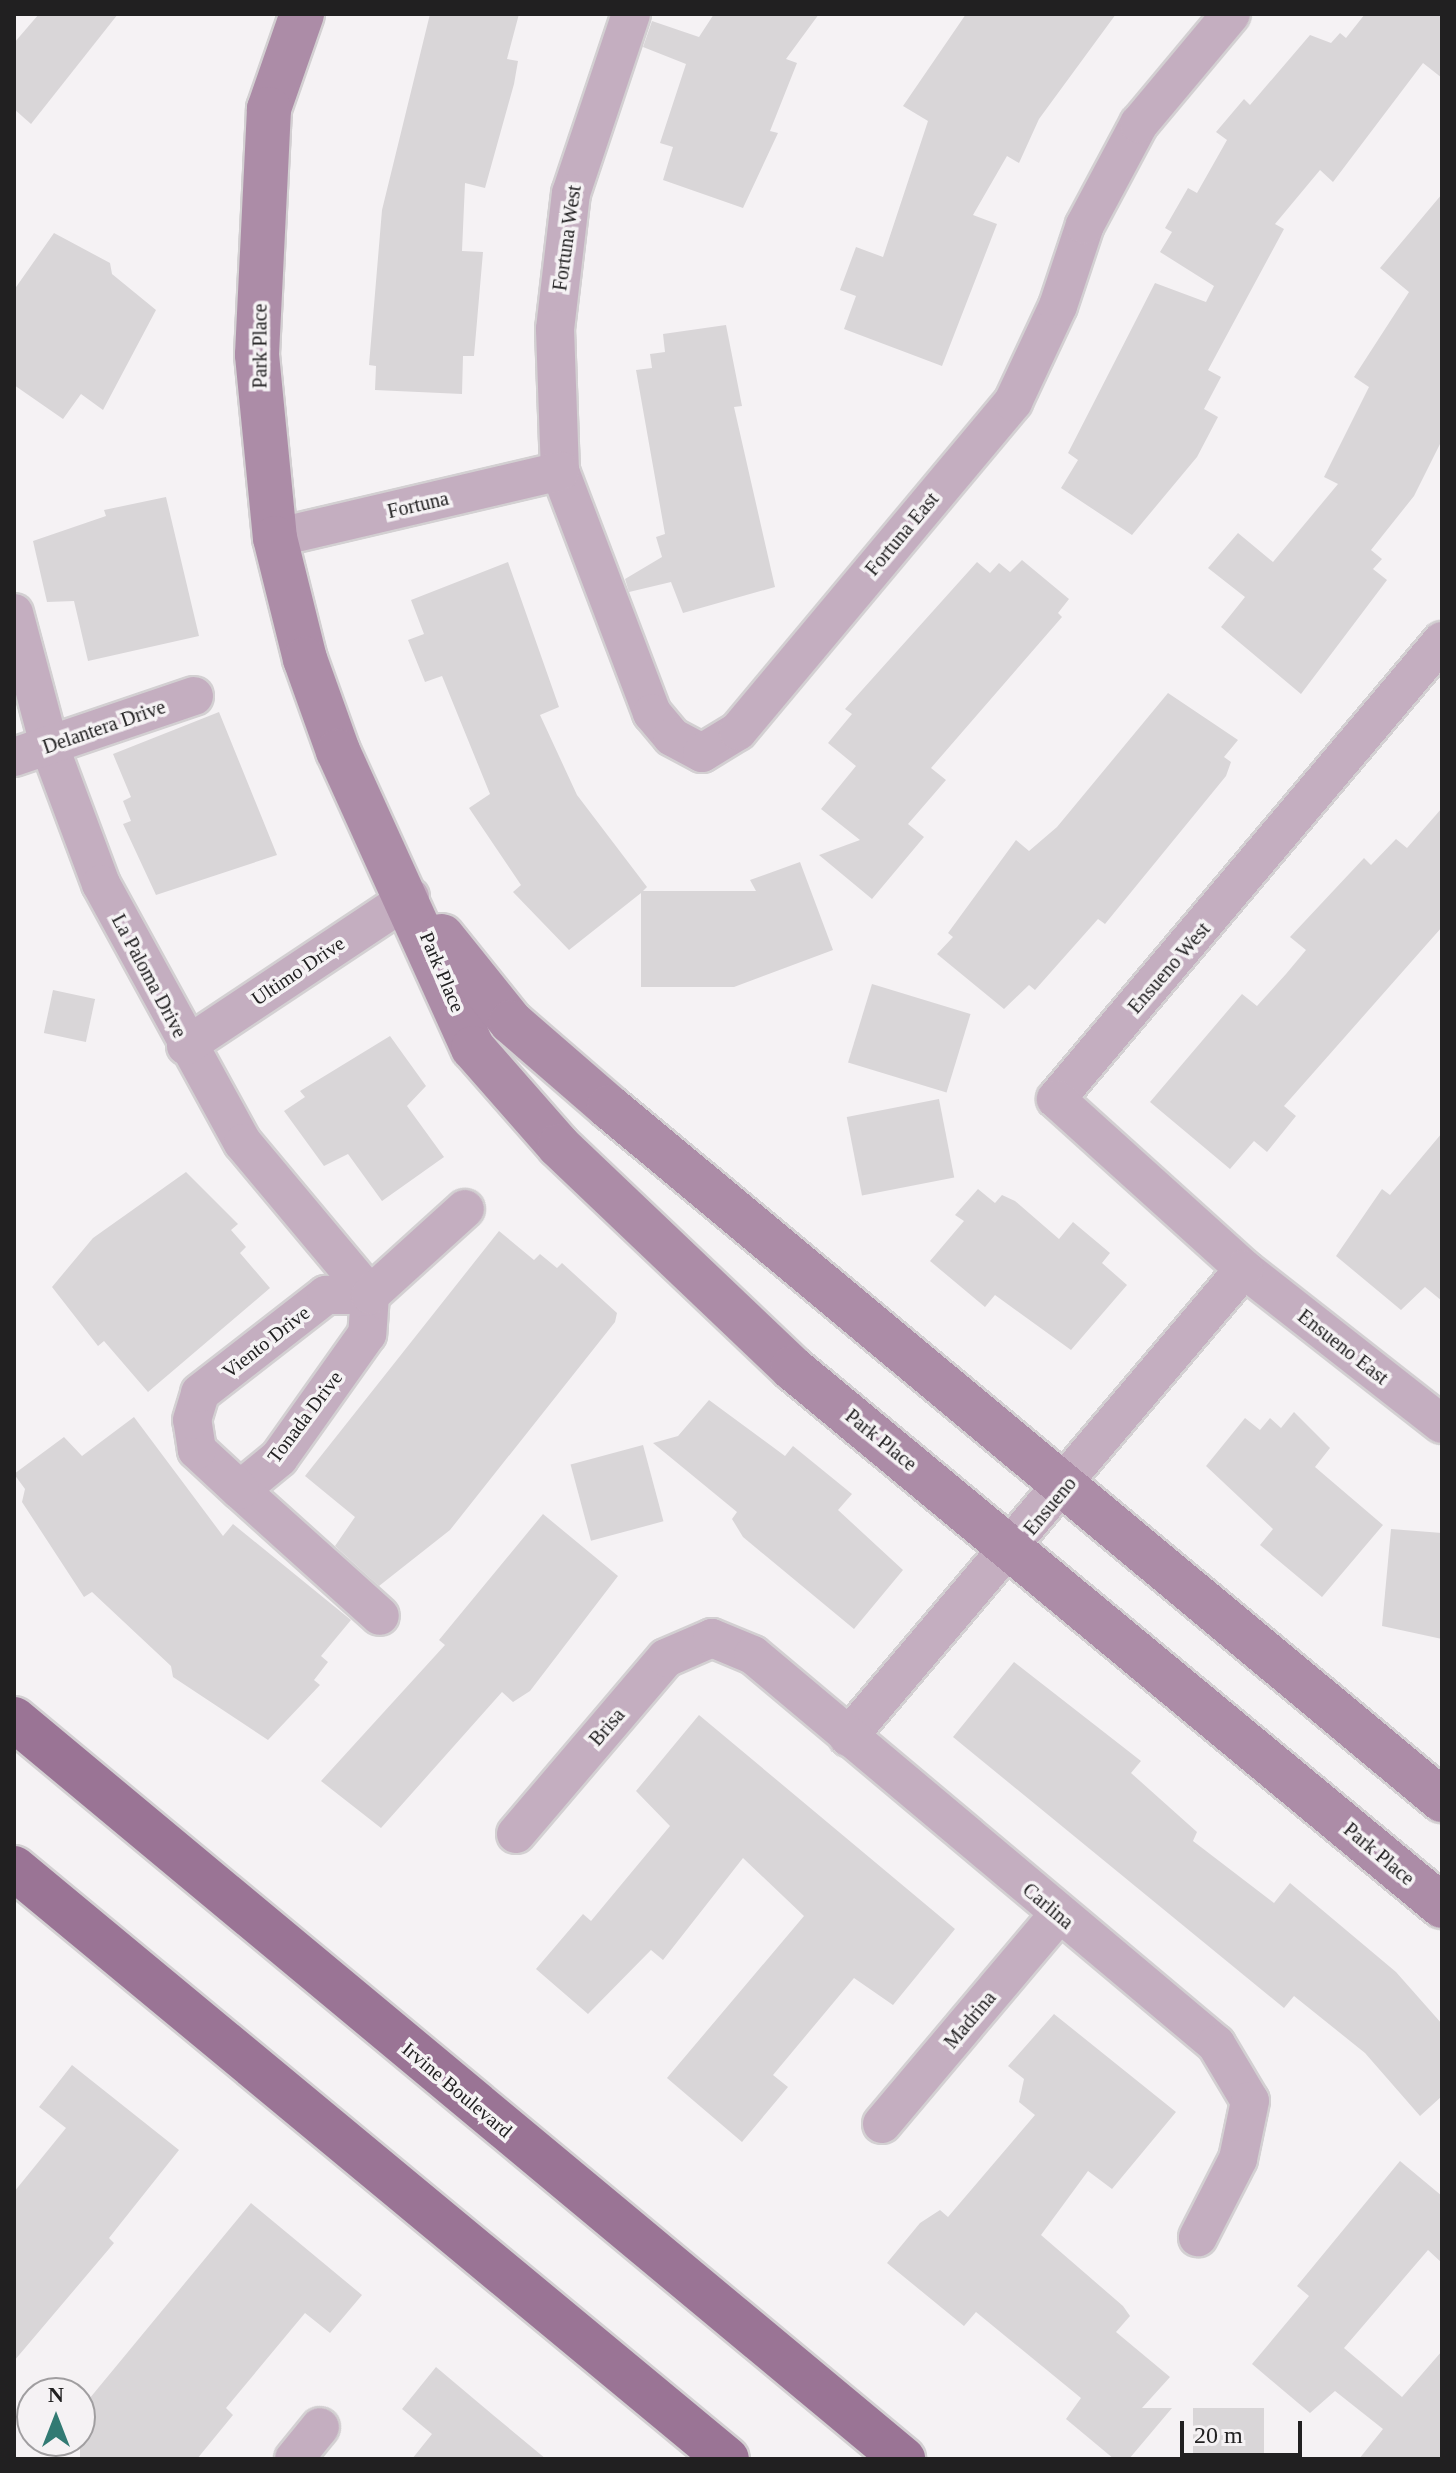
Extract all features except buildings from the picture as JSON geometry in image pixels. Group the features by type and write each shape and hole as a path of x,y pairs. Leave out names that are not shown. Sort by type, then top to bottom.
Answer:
{"main road":[{"name":"Irvine Boulevard","path":"14,1719 903,2459"},
{"path":"14,1868 727,2459"}],"street":[{"name":"Park Place","path":"302,14 269,109 259,309 263,448 275,538 305,659 338,751 410,897 473,1048 559,1146 792,1368 1014,1548 1442,1906"},
{"name":"Fortuna West","path":"560,471 555,329 571,193 631,14"},
{"name":"Fortuna East","path":"560,471 652,713 672,737 702,753 738,731 1013,402 1058,306 1085,225 1139,124 1231,14"},
{"name":"Fortuna","path":"275,538 560,471"},
{"name":"La Paloma Drive","path":"14,613 49,745 85,852 186,1046 243,1143 370,1295"},
{"name":"Ensueno West","path":"1244,1269 1056,1099 1442,641"},
{"name":"Delantera Drive","path":"14,757 194,696"},
{"name":"Park Place","path":"410,897 511,1022 1442,1800"},
{"name":"Ultimo Drive","path":"186,1046 410,897"},
{"path":"370,1295 465,1209"},
{"name":"Ensueno East","path":"1244,1269 1442,1424"},
{"name":"Ensueno","path":"848,1737 1014,1548 1244,1269"},
{"name":"Viento Drive","path":"240,1490 197,1450 192,1420 200,1393 326,1295 370,1295"},
{"name":"Tonada Drive","path":"240,1490 279,1458 367,1334 370,1295"},
{"path":"240,1490 380,1616"},
{"name":"Carlina","path":"712,1638 753,1655 1058,1915 1216,2044 1250,2101 1238,2159 1198,2237"},
{"name":"Brisa","path":"516,1834 666,1658 712,1638"},
{"name":"Madrina","path":"882,2124 1058,1915"},
{"path":"294,2459 320,2427"}]}
